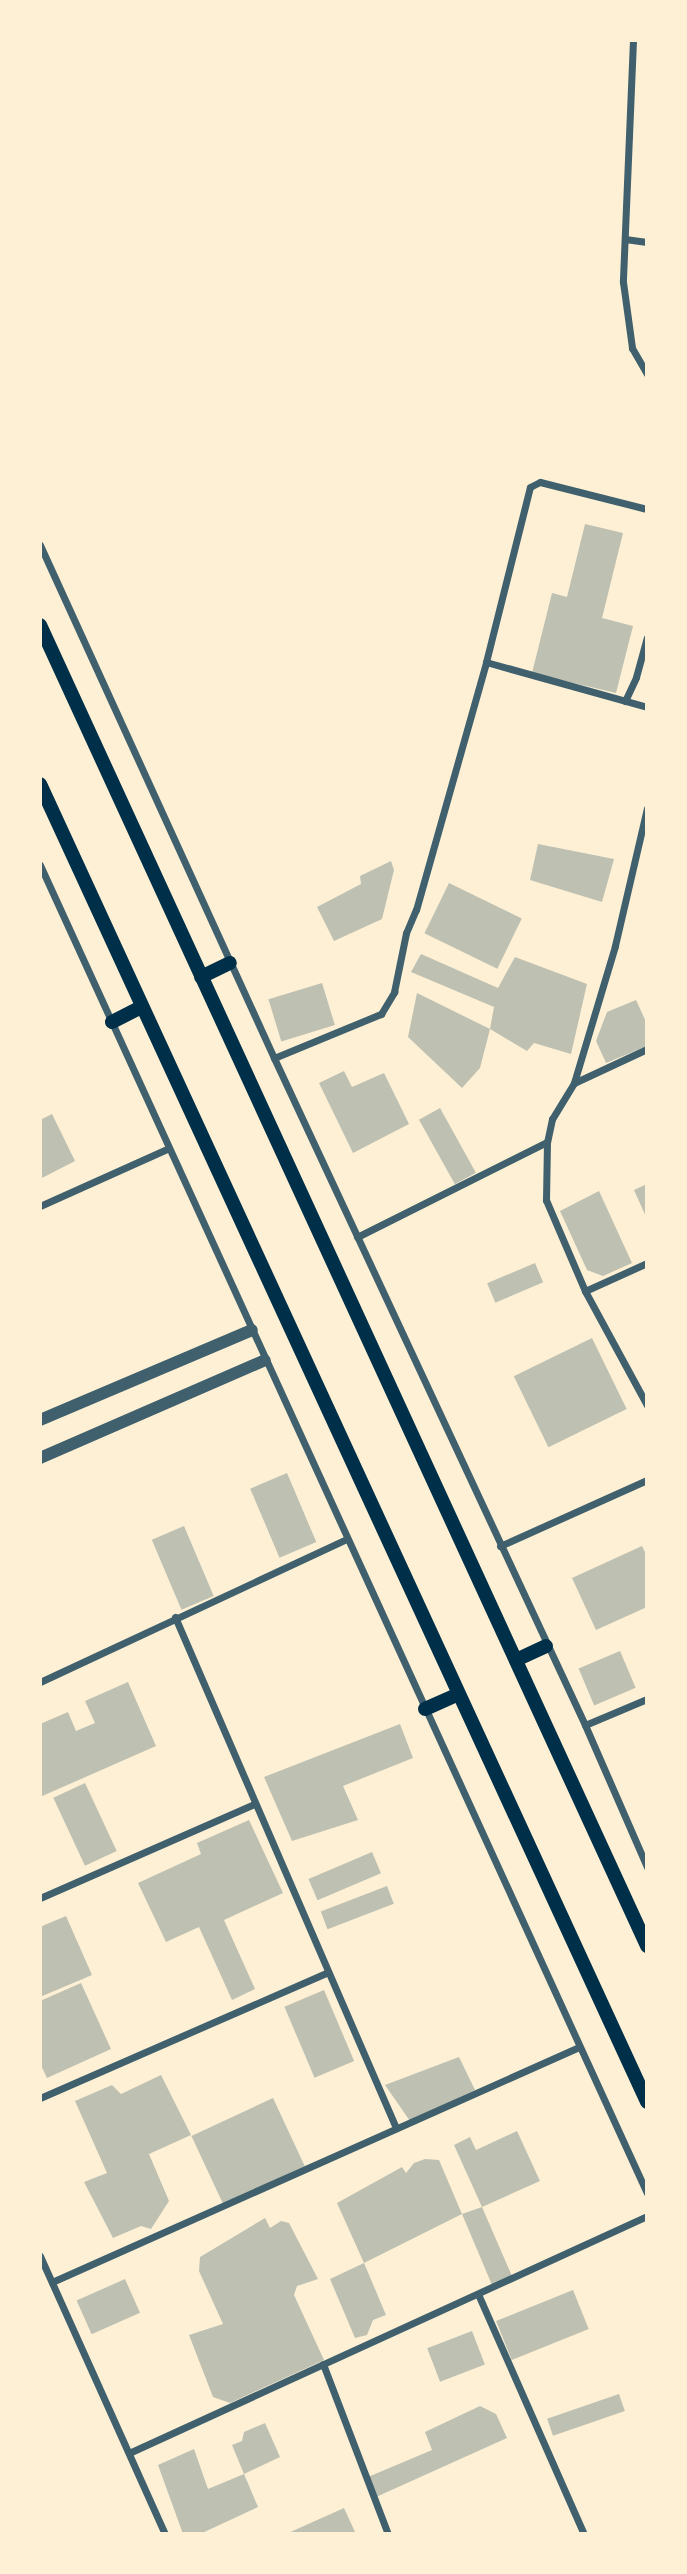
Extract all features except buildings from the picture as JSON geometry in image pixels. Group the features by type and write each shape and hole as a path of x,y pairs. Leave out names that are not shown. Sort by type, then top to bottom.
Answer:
{"main road":[{"path":"40,625 647,1947"},
{"path":"40,784 647,2102"},
{"path":"201,977 230,963"},
{"path":"112,1022 141,1007"},
{"path":"516,1660 546,1646"},
{"path":"425,1709 458,1693"}],"street":[{"path":"633,40 623,282 632,348 647,374"},
{"path":"625,239 647,242"},
{"path":"274,1058 381,1014 394,992 406,933 416,910 486,662 530,487 540,482 647,509"},
{"path":"40,545 230,963 585,1725 647,1867"},
{"path":"625,701 636,677 647,637"},
{"path":"486,662 647,706"},
{"path":"647,808 615,946 574,1083 552,1119 547,1142 546,1200 585,1292 647,1405"},
{"path":"40,865 647,2193"},
{"path":"574,1083 647,1049"},
{"path":"357,1237 547,1142"},
{"path":"40,1206 169,1148"},
{"path":"585,1292 647,1263"},
{"path":"40,1420 252,1330"},
{"path":"40,1458 265,1360"},
{"path":"500,1546 647,1480"},
{"path":"40,1682 346,1539"},
{"path":"175,1617 396,2128"},
{"path":"585,1725 647,1699"},
{"path":"40,1898 254,1804"},
{"path":"40,2098 328,1972"},
{"path":"52,2282 579,2047"},
{"path":"129,2453 647,2216"},
{"path":"40,2256 165,2534"},
{"path":"478,2294 584,2534"},
{"path":"323,2364 388,2534"}]}
